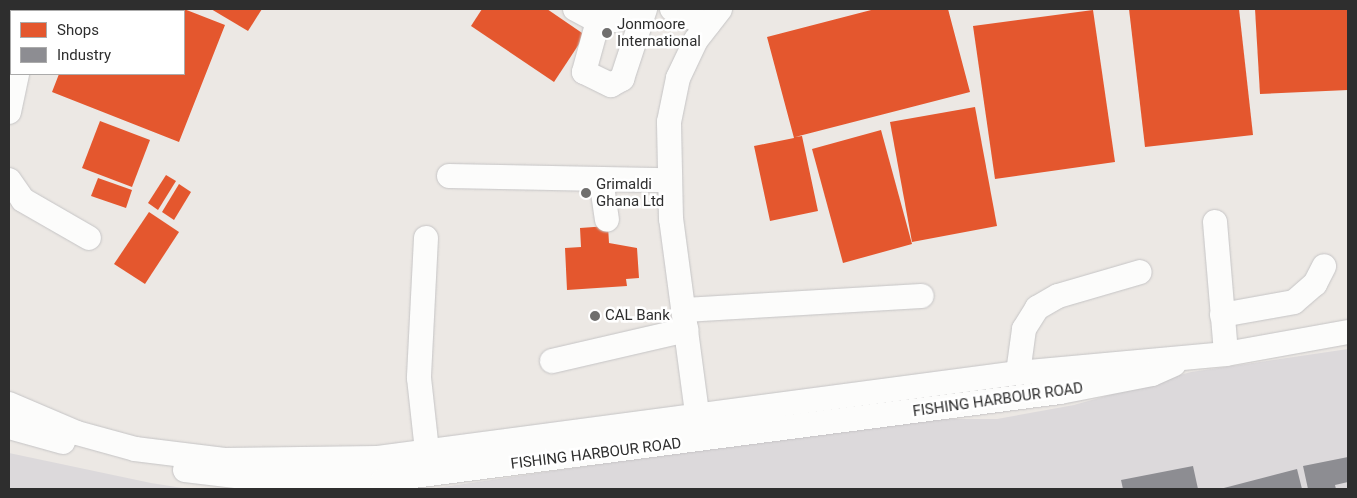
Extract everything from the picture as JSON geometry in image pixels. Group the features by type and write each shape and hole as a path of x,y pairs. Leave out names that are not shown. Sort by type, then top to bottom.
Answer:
{"street":[{"path":"575,9 598,21 615,20 640,9"},
{"path":"598,21 584,72 611,85 622,79 645,9"},
{"path":"672,9 714,17 678,78 669,122 668,180 698,412 686,444"},
{"path":"9,112 17,75"},
{"path":"449,176 668,180"},
{"path":"600,179 607,220"},
{"path":"9,180 23,200 89,238"},
{"path":"1215,222 1226,354"},
{"path":"426,238 419,369 427,451"},
{"path":"1222,315 1294,302 1315,284 1324,266"},
{"path":"1018,373 1024,329 1038,308 1058,296 1140,272"},
{"path":"552,361 685,320 922,296"},
{"name":"FISHING HARBOUR ROAD","path":"9,404 77,434 126,447 224,460 289,462 427,451 698,412 1018,373 1150,358 1182,360 1348,332"},
{"name":"FISHING HARBOUR ROAD","path":"9,427 128,460 220,476 286,482 383,480 686,444 1060,392 1152,374 1182,360"}],"shaded area":[{"path":"1348,349 1348,489 429,489 911,419 997,419 1074,405 1191,372"},
{"path":"9,453 151,483 189,489 9,489"}],"building: Shops":[{"path":"84,9 184,9 225,25 179,142 52,92 59,75 185,75 185,10"},
{"path":"211,9 262,9 248,31"},
{"path":"482,9 547,9 585,35 554,82 471,26"},
{"path":"875,9 948,9 970,92 795,137 802,136 818,211 770,221 754,146 794,138 767,37"},
{"path":"1129,9 1239,9 1253,135 1145,147"},
{"path":"1255,9 1348,9 1348,90 1260,94"},
{"path":"1093,10 1115,162 995,179 973,26"},
{"path":"975,107 997,226 912,242 890,122"},
{"path":"100,121 150,140 132,187 82,168"},
{"path":"881,130 912,244 843,263 812,149"},
{"path":"166,175 176,181 158,210 148,203"},
{"path":"98,178 132,190 126,208 91,196"},
{"path":"179,184 191,192 174,220 162,212"},
{"path":"149,212 179,232 145,284 114,264"},
{"path":"608,226 609,243 637,248 639,278 626,279 627,286 567,290 565,248 581,247 580,228"}],"building: Industry":[{"path":"1348,457 1348,482 1335,485 1336,489 1308,489 1303,466"},
{"path":"1193,466 1198,489 1123,489 1121,480"},
{"path":"1297,469 1302,489 1220,489"}],"place":[{"name":"Jonmoore International","path":"607,33"},
{"name":"Grimaldi Ghana Ltd","path":"586,193"},
{"name":"CAL Bank","path":"595,316"}]}
